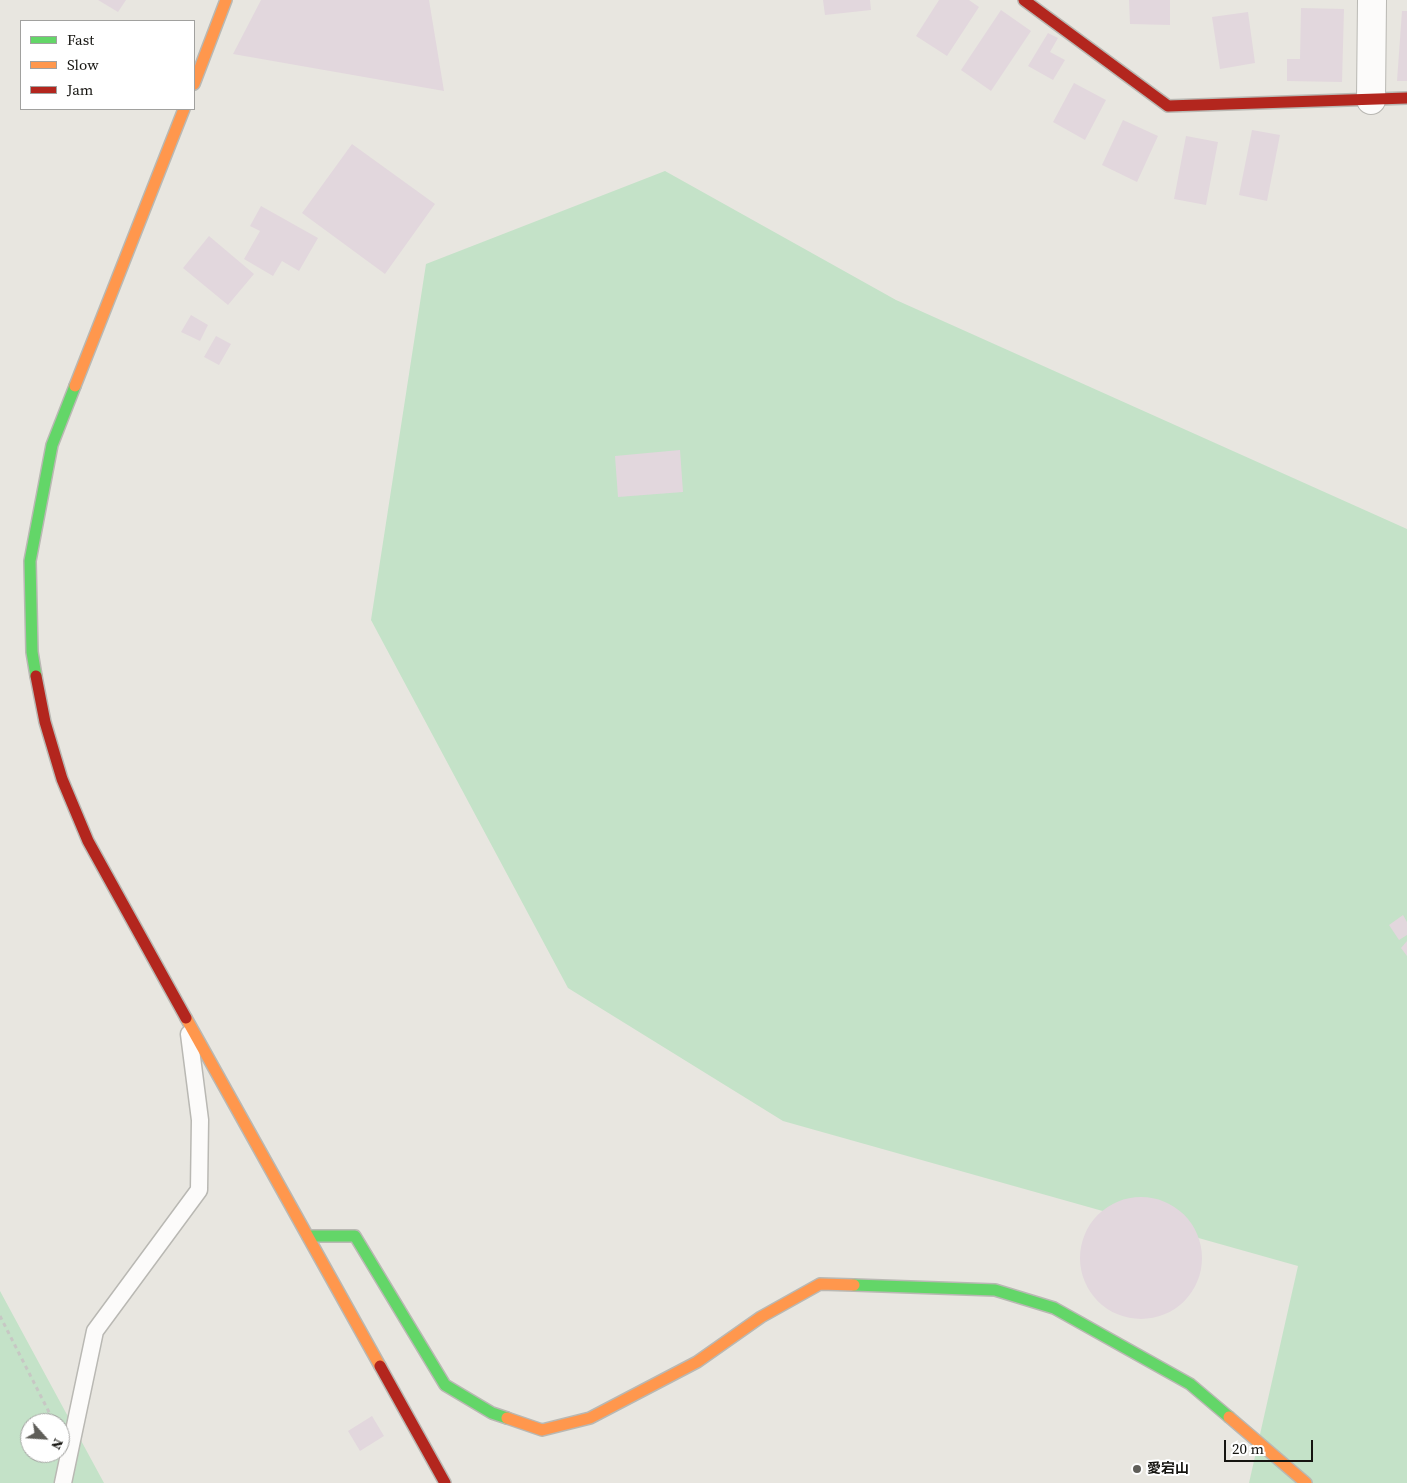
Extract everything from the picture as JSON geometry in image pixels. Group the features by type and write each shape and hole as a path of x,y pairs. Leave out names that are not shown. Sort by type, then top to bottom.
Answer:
{"street":[{"path":"1024,0 1168,106 1407,98"},
{"path":"1371,100 1372,0"},
{"path":"195,81 224,1"},
{"path":"184,110 52,445 30,560 32,652 44,722 62,779 88,842 445,1483"},
{"path":"308,1236 355,1236 445,1385 492,1413 542,1430 590,1418 697,1362 761,1317 820,1284 995,1290 1054,1308 1190,1384 1306,1483"}],"lane":[{"path":"63,1483 95,1332 199,1190 200,1120 187,1020"}],"path":[{"path":"0,1316 49,1413"}],"green space":[{"path":"665,171 896,300 1407,529 1407,1483 1249,1483 1298,1266 783,1121 568,988 371,620 426,264"},
{"path":"0,1291 66,1413 20,1413 20,1463 70,1463 70,1420 104,1483 0,1483"}],"building":[{"path":"98,0 126,0 118,12"},
{"path":"261,0 429,0 444,91 233,54"},
{"path":"823,0 870,0 871,10 825,15"},
{"path":"939,0 969,0 979,7 947,56 916,36"},
{"path":"1129,0 1170,0 1170,25 1130,24"},
{"path":"1301,8 1344,9 1342,82 1287,81 1287,59 1300,59"},
{"path":"1001,10 1031,31 991,91 961,70"},
{"path":"1402,11 1407,11 1407,81 1397,81"},
{"path":"1248,12 1255,63 1220,69 1212,17"},
{"path":"1048,33 1058,38 1050,52 1065,60 1053,80 1028,66"},
{"path":"1074,83 1106,100 1085,140 1053,122"},
{"path":"1123,120 1158,136 1137,182 1102,165"},
{"path":"1252,130 1280,135 1267,201 1239,195"},
{"path":"1186,136 1218,142 1206,205 1174,199"},
{"path":"352,144 435,204 385,274 302,213"},
{"path":"261,206 318,238 299,271 282,261 273,276 244,259 260,231 250,226"},
{"path":"209,236 254,274 228,305 183,268"},
{"path":"191,315 208,325 200,341 181,332"},
{"path":"216,336 231,344 219,365 204,357"},
{"path":"680,450 683,492 618,497 615,456"},
{"path":"1403,915 1407,922 1407,935 1399,940 1389,925"},
{"path":"1407,941 1407,956 1401,948"},
{"path":"1141,1197 1164,1201 1184,1215 1198,1235 1202,1258 1198,1281 1184,1301 1164,1315 1141,1319 1118,1315 1098,1301 1084,1281 1080,1258 1084,1235 1098,1215 1118,1201"},
{"path":"372,1416 384,1436 360,1451 348,1431"}],"traffic: fast":[{"path":"36,676 32,652 30,561 52,445 75,386"},
{"path":"308,1236 355,1236 445,1385 492,1413 507,1418"},
{"path":"854,1285 995,1290 1054,1308 1190,1384 1229,1417"}],"traffic: slow":[{"path":"195,81 226,0"},
{"path":"75,386 184,110"},
{"path":"186,1018 380,1366"},
{"path":"507,1418 542,1430 590,1418 697,1362 761,1317 820,1284 854,1285"},
{"path":"1229,1417 1306,1483"}],"traffic: jam":[{"path":"1024,0 1168,106 1407,98"},
{"path":"36,676 45,722 62,779 88,841 186,1018"},
{"path":"380,1366 445,1483"}],"place":[{"name":"愛宕山","path":"1137,1469"}]}
